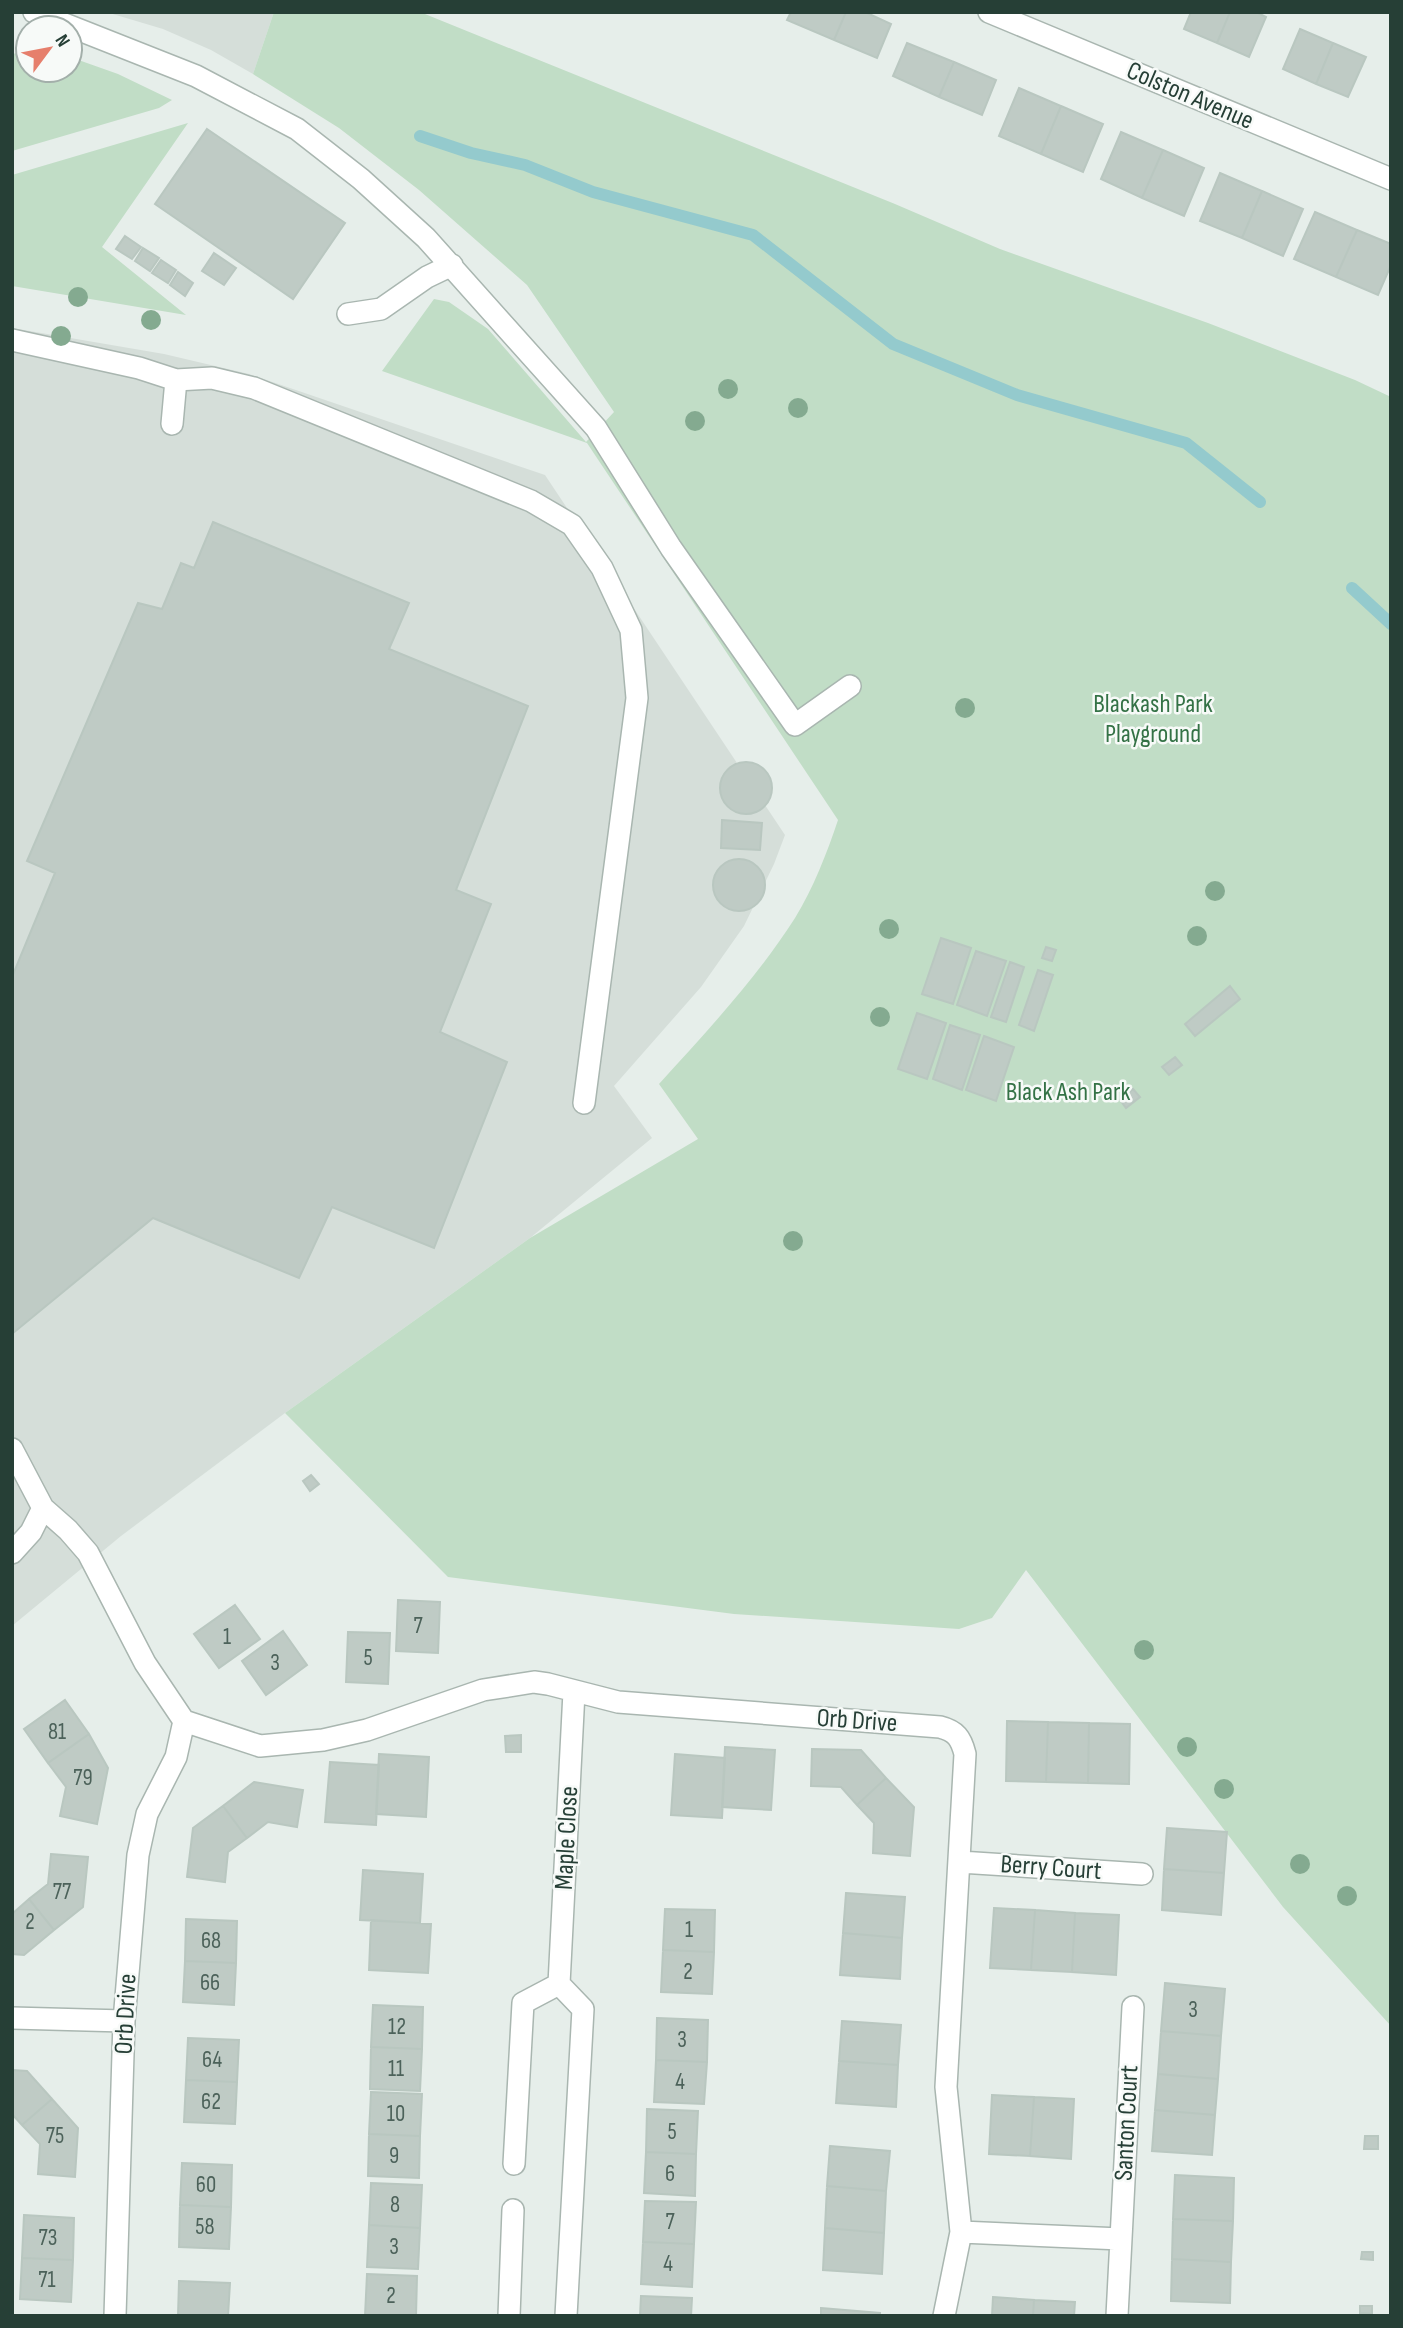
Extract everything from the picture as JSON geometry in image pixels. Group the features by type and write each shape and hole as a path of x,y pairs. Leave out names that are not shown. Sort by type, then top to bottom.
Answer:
{"street":[{"path":"34,12 196,75 297,129 361,179 452,265 596,428 671,548 794,724 850,687"},
{"name":"Colston Avenue","path":"989,12 1391,179"},
{"path":"348,314 381,309 427,277 452,265"},
{"path":"12,340 139,368 176,380 212,378 254,388 531,500 572,524 602,568 631,630 637,698 584,1103"},
{"path":"172,424 176,380"},
{"path":"12,1449 43,1508 68,1530 88,1553 145,1663 184,1721"},
{"path":"12,1553 31,1532 43,1508"},
{"name":"Orb Drive","path":"115,2316 124,2021 138,1855 147,1814 176,1757 184,1721 260,1746 323,1740 367,1730 483,1690 534,1682 618,1702 940,1727 952,1730 961,1740 965,1754 946,2087 961,2232 944,2316"},
{"name":"Maple Close","path":"559,1984 574,1692"},
{"name":"Berry Court","path":"960,1861 1142,1874"},
{"path":"514,2164 523,2003 559,1984 583,2009 566,2316"},
{"name":"Santon Court","path":"1117,2316 1133,2007"},
{"path":"12,2018 124,2021"},
{"path":"509,2316 513,2210"},
{"path":"961,2232 1121,2239"}],"shaded area":[{"path":"106,12 274,12 253,74 211,50 163,29"},
{"path":"12,328 164,354 249,374 545,475 785,835 744,926 701,987 614,1086 652,1138 530,1238 285,1413 121,1536 12,1626"}],"green space":[{"name":"Black Ash Park","path":"274,12 420,12 1000,249 1208,323 1355,380 1391,397 1391,2026 1283,1907 1026,1570 992,1618 959,1629 734,1614 448,1577 285,1413 530,1238 698,1139 659,1084 730,1004 795,918 808,895 838,820 587,443 382,371 434,299 449,302 488,329 586,442 614,412 527,285 419,190 339,128 253,74"},
{"path":"12,54 14,84 84,84 84,62 118,74 172,100 159,108 12,151"},
{"path":"188,123 102,247 186,315 12,286 12,175"}],"building":[{"path":"791,12 846,12 834,40 787,20"},
{"path":"846,12 865,12 891,24 877,58 834,40"},
{"path":"1191,12 1230,12 1217,43 1184,29"},
{"path":"1230,12 1256,12 1266,17 1249,57 1217,43"},
{"path":"1300,29 1333,43 1316,84 1283,69"},
{"path":"907,43 954,62 939,97 893,76"},
{"path":"1333,43 1366,57 1348,97 1316,84"},
{"path":"954,62 996,80 982,115 939,97"},
{"path":"1019,88 1061,106 1041,154 999,136"},
{"path":"1061,106 1103,124 1083,172 1041,154"},
{"path":"207,129 345,223 293,299 155,204"},
{"path":"1121,132 1163,150 1142,198 1101,179"},
{"path":"1163,150 1204,168 1184,216 1142,198"},
{"path":"1220,173 1262,191 1242,238 1200,221"},
{"path":"1262,191 1303,209 1283,256 1242,238"},
{"path":"1315,212 1357,230 1336,277 1294,259"},
{"path":"1357,230 1391,244 1391,265 1378,295 1336,277"},
{"path":"125,236 141,247 132,259 116,249"},
{"path":"143,248 159,258 150,271 135,261"},
{"path":"214,253 236,268 224,285 202,271"},
{"path":"161,260 176,270 168,283 152,273"},
{"path":"178,272 193,283 185,296 170,285"},
{"path":"213,522 409,603 389,649 528,706 456,890 491,904 440,1032 507,1062 434,1248 332,1207 299,1278 153,1218 12,1334 12,977 55,873 27,861 138,603 162,609 181,563 194,568"},
{"path":"746,762 765,769 772,788 765,807 746,814 727,807 720,788 727,769"},
{"path":"722,820 762,823 760,850 721,848"},
{"path":"739,859 758,866 765,885 758,904 739,911 720,904 713,885 720,866"},
{"path":"941,938 971,948 953,1004 922,994"},
{"path":"1046,947 1056,950 1052,961 1042,958"},
{"path":"976,951 1006,961 987,1016 957,1005"},
{"path":"1010,962 1024,967 1006,1022 991,1017"},
{"path":"1038,970 1053,975 1034,1031 1019,1025"},
{"path":"1230,986 1240,999 1195,1036 1185,1024"},
{"path":"917,1013 946,1023 927,1079 898,1069"},
{"path":"950,1025 980,1035 962,1090 933,1079"},
{"path":"984,1036 1014,1047 996,1101 966,1090"},
{"path":"1175,1057 1182,1065 1169,1075 1162,1067"},
{"path":"1133,1089 1140,1097 1126,1108 1120,1100"},
{"path":"311,1475 319,1484 310,1491 303,1481"},
{"path":"398,1600 440,1602 438,1653 396,1651"},
{"path":"235,1605 260,1639 219,1668 194,1634"},
{"path":"283,1631 307,1665 266,1695 242,1661"},
{"path":"348,1632 390,1633 388,1684 346,1682"},
{"path":"65,1700 89,1734 48,1763 24,1729"},
{"path":"1007,1721 1048,1722 1046,1782 1006,1781"},
{"path":"1048,1722 1089,1723 1088,1783 1046,1782"},
{"path":"1089,1723 1130,1724 1129,1784 1088,1783"},
{"path":"89,1734 108,1768 97,1824 60,1816 66,1787 48,1763"},
{"path":"521,1735 521,1752 506,1752 505,1736"},
{"path":"725,1747 775,1750 771,1810 722,1807"},
{"path":"812,1749 861,1750 886,1778 857,1805 841,1787 811,1786"},
{"path":"379,1754 429,1757 426,1817 376,1814"},
{"path":"675,1754 725,1758 722,1818 671,1815"},
{"path":"330,1762 379,1765 376,1825 325,1822"},
{"path":"886,1778 914,1807 910,1856 873,1853 874,1823 857,1805"},
{"path":"254,1782 303,1790 297,1827 268,1822 247,1838 223,1806"},
{"path":"223,1806 247,1838 228,1852 225,1882 187,1877 193,1828"},
{"path":"1167,1828 1227,1832 1224,1873 1164,1869"},
{"path":"51,1854 88,1857 83,1907 54,1930 29,1899 48,1884"},
{"path":"1164,1869 1224,1873 1221,1915 1162,1910"},
{"path":"363,1870 423,1874 420,1923 360,1920"},
{"path":"846,1893 905,1897 902,1938 843,1933"},
{"path":"29,1899 54,1930 24,1955 12,1954 12,1914"},
{"path":"994,1908 1035,1910 1031,1970 990,1968"},
{"path":"665,1909 715,1910 714,1952 663,1950"},
{"path":"1035,1910 1075,1913 1072,1972 1031,1970"},
{"path":"1075,1913 1119,1915 1116,1975 1072,1972"},
{"path":"186,1919 237,1921 236,1963 185,1961"},
{"path":"371,1920 431,1924 428,1973 369,1970"},
{"path":"843,1933 902,1938 900,1979 840,1975"},
{"path":"663,1950 714,1952 712,1994 661,1992"},
{"path":"185,1961 236,1963 234,2005 183,2002"},
{"path":"1165,1983 1225,1989 1221,2036 1161,2031"},
{"path":"373,2005 423,2007 422,2049 371,2047"},
{"path":"657,2018 708,2020 707,2062 656,2060"},
{"path":"842,2021 901,2025 898,2065 839,2061"},
{"path":"1161,2031 1221,2036 1218,2079 1158,2074"},
{"path":"188,2038 239,2040 237,2082 186,2080"},
{"path":"371,2047 422,2049 420,2091 370,2089"},
{"path":"656,2060 707,2062 704,2104 654,2102"},
{"path":"839,2061 898,2065 896,2107 836,2103"},
{"path":"12,2070 27,2071 52,2099 22,2125 12,2114"},
{"path":"1158,2074 1218,2079 1215,2115 1155,2110"},
{"path":"186,2080 237,2082 235,2124 184,2122"},
{"path":"371,2092 422,2094 420,2136 369,2134"},
{"path":"992,2095 1034,2097 1030,2156 989,2154"},
{"path":"1034,2097 1074,2099 1071,2159 1030,2156"},
{"path":"52,2099 78,2128 75,2177 38,2174 40,2144 22,2125"},
{"path":"647,2109 698,2111 696,2154 646,2152"},
{"path":"1155,2110 1215,2115 1212,2155 1152,2151"},
{"path":"369,2134 420,2136 419,2178 368,2176"},
{"path":"1365,2136 1378,2136 1378,2149 1364,2149"},
{"path":"830,2146 890,2151 886,2191 827,2186"},
{"path":"646,2152 696,2154 695,2196 644,2193"},
{"path":"182,2163 232,2165 231,2207 180,2205"},
{"path":"1175,2175 1234,2178 1233,2221 1173,2219"},
{"path":"371,2183 422,2185 420,2228 369,2225"},
{"path":"827,2186 886,2191 884,2233 825,2228"},
{"path":"645,2201 696,2202 694,2244 643,2242"},
{"path":"180,2205 231,2207 229,2249 179,2247"},
{"path":"24,2215 74,2218 73,2260 22,2258"},
{"path":"1173,2219 1233,2221 1231,2262 1172,2259"},
{"path":"369,2225 420,2228 418,2269 367,2267"},
{"path":"825,2228 884,2233 882,2274 823,2270"},
{"path":"643,2242 694,2244 692,2287 641,2284"},
{"path":"1362,2252 1373,2252 1373,2260 1361,2259"},
{"path":"22,2258 73,2260 71,2302 20,2299"},
{"path":"1172,2259 1231,2262 1230,2303 1171,2301"},
{"path":"367,2274 417,2276 416,2316 365,2316"},
{"path":"179,2281 230,2283 228,2316 178,2316"},
{"path":"641,2296 692,2298 691,2316 640,2316"},
{"path":"993,2297 1034,2300 1033,2316 992,2316"},
{"path":"1034,2300 1075,2302 1074,2316 1033,2316"},
{"path":"1360,2306 1372,2306 1372,2314 1360,2313"},
{"path":"821,2308 880,2313 880,2316 821,2316"}],"waterway":[{"path":"420,136 471,153 525,165 593,192 753,235 893,344 1017,395 1186,443 1260,502"},
{"path":"1352,588 1391,624"}],"park label":[{"name":"Blackash Park Playground","path":"1153,719"}]}
